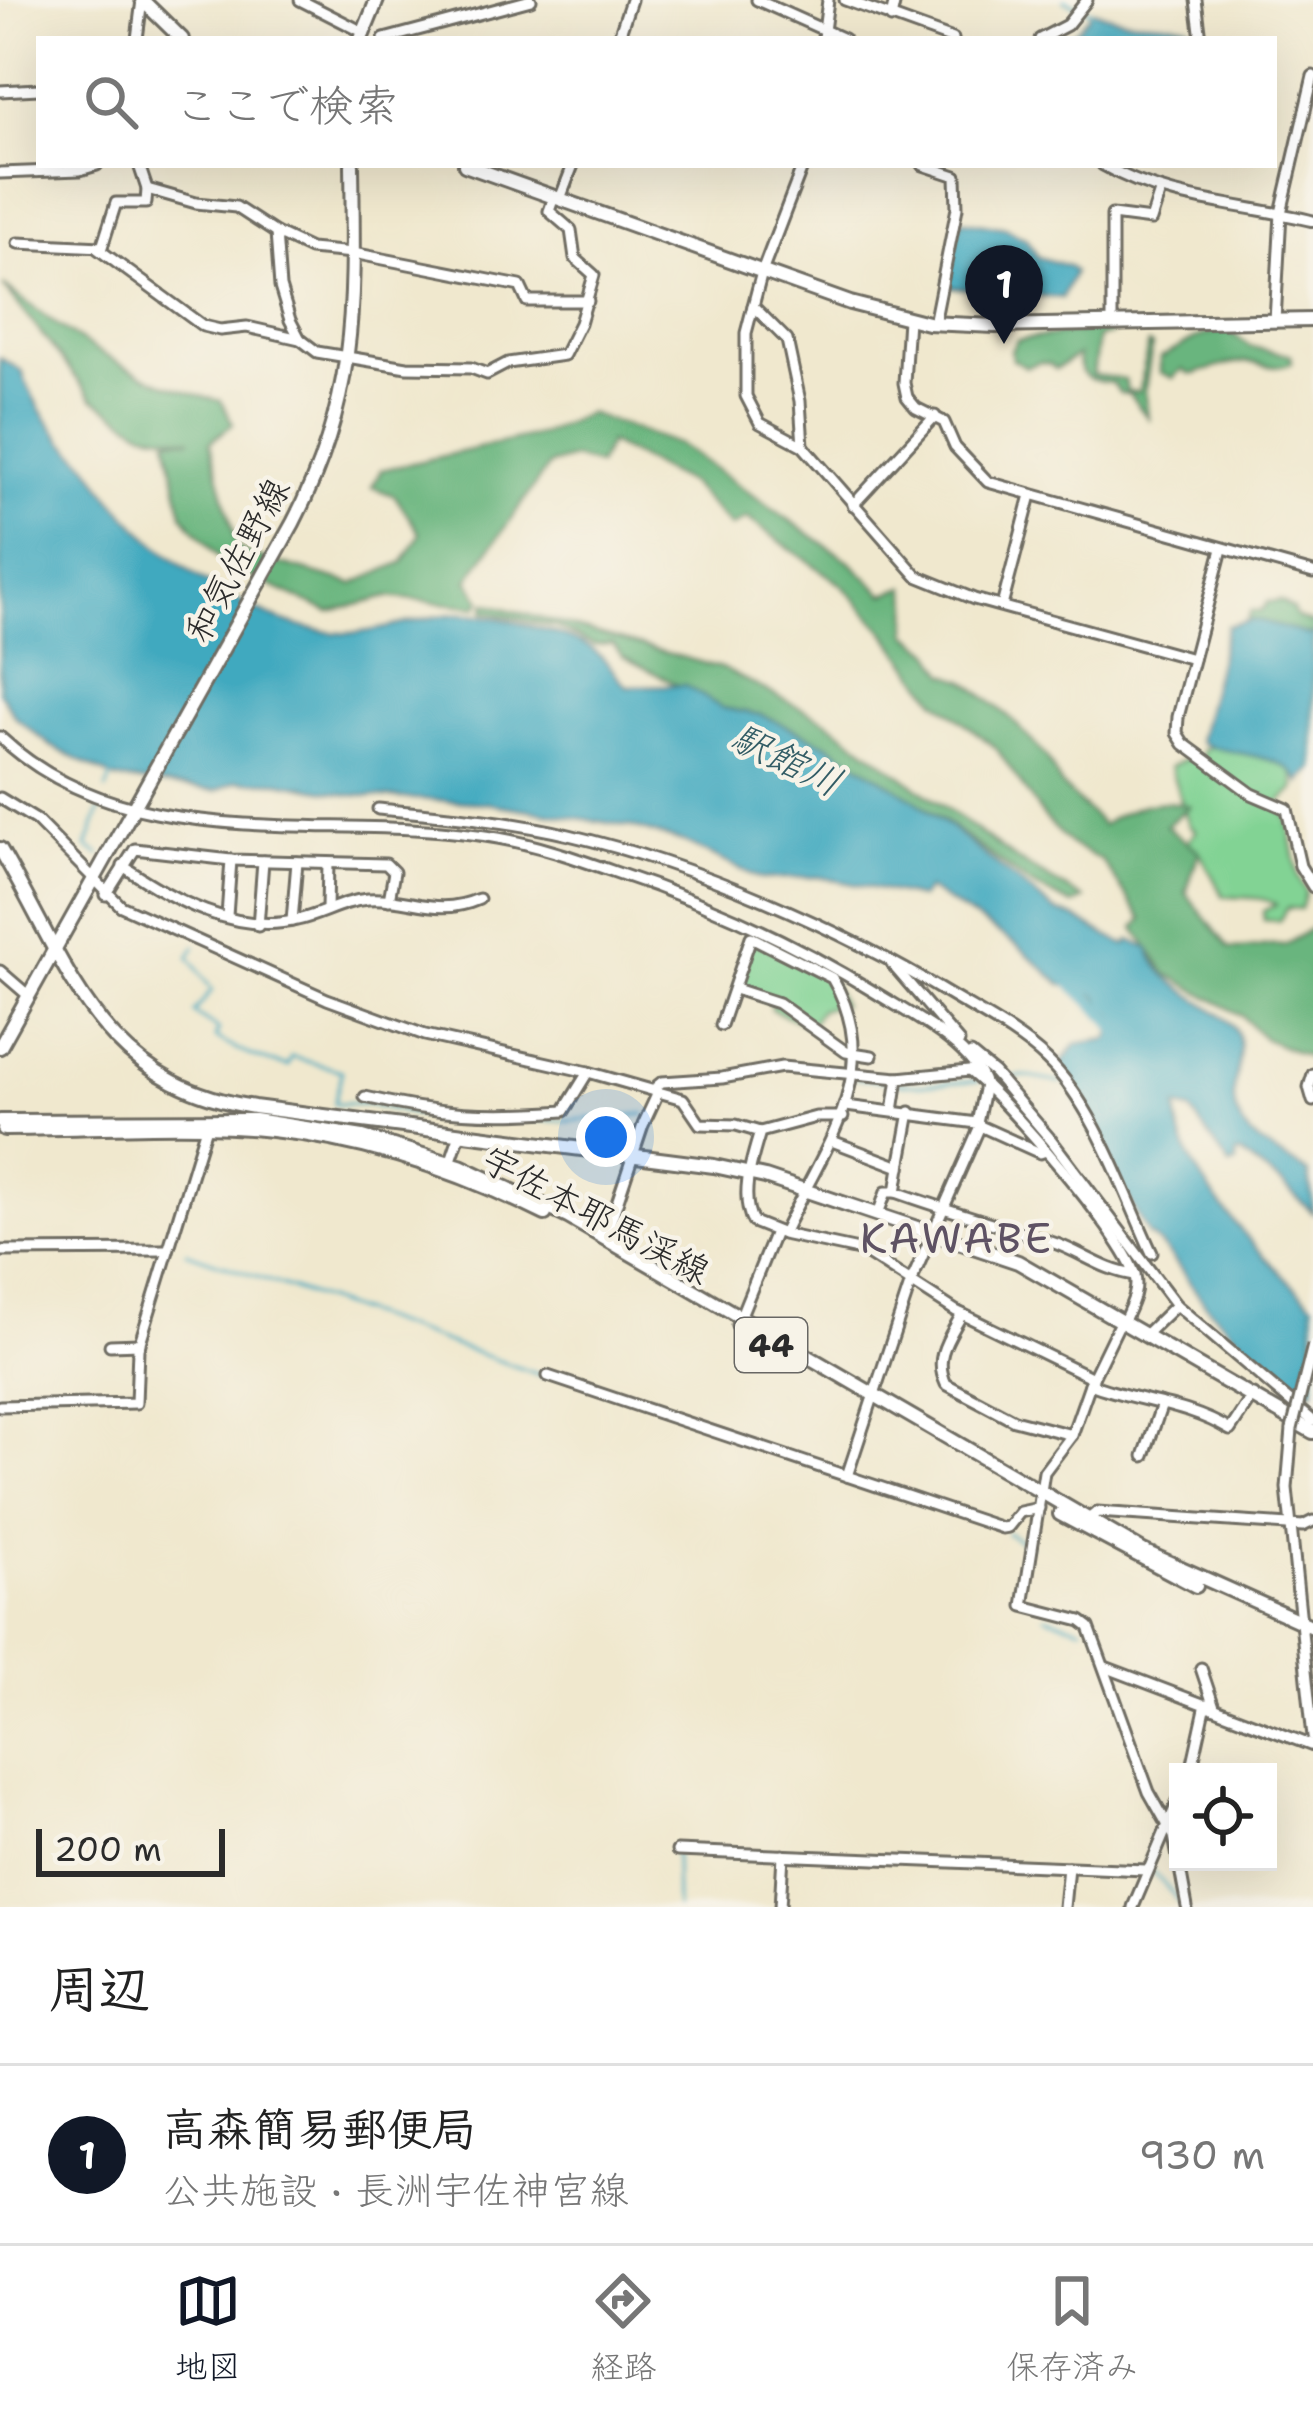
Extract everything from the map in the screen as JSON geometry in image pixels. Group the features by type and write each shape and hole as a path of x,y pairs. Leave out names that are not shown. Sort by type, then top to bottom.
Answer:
{"main road":[{"path":"142,0 179,36"},
{"path":"362,36 377,0"},
{"name":"和気佐野線","path":"56,947 320,466 349,356 352,168"},
{"path":"473,168 871,310 908,319 934,323 1313,320"},
{"name":"宇佐本耶馬渓線","path":"0,849 91,1012 114,1040 167,1079 213,1099 749,1173 1018,1262 1313,1432"},
{"path":"2,1040 56,947"},
{"path":"207,1123 213,1099"},
{"name":"宇佐本耶馬渓線","path":"0,1125 279,1123 344,1133 509,1187 605,1239 739,1322"},
{"name":"宇佐本耶馬渓線","path":"448,1167 558,1221 739,1322 1040,1502 1307,1629"}],"street":[{"path":"137,36 142,0"},
{"path":"300,0 362,36"},
{"path":"395,36 531,0"},
{"path":"619,36 631,0"},
{"path":"758,0 825,35 828,0"},
{"path":"845,0 943,36"},
{"path":"891,18 895,0"},
{"path":"1046,36 1066,25 1088,0"},
{"path":"1196,0 1201,36"},
{"path":"1275,321 1281,213 1313,76"},
{"path":"0,91 36,89"},
{"path":"0,173 87,168"},
{"path":"98,249 104,244 116,203 143,206 147,189 141,168"},
{"path":"18,243 98,249 214,330 247,327 300,339 323,355 406,367 471,368 487,374 508,363 564,355 588,301 593,275 575,258 571,230 550,212 571,168"},
{"path":"802,168 762,272 746,333 746,396 763,426 803,446 917,576 1002,606 1193,659"},
{"path":"932,168 956,176 957,208 934,323"},
{"path":"1108,168 1160,192 1313,220"},
{"path":"1124,177 1126,168"},
{"path":"147,189 196,203 236,207 310,249 520,286 526,301 588,301"},
{"path":"1112,323 1112,215 1150,220 1160,192"},
{"path":"276,233 281,294 300,339"},
{"path":"753,306 787,340 800,401 803,446"},
{"path":"908,319 904,389 916,407 944,422 956,447 988,482 1313,574"},
{"path":"854,505 935,416"},
{"path":"1002,606 1030,495"},
{"path":"1222,549 1177,722 1178,737 1252,794 1285,806 1301,872 1313,887"},
{"path":"0,737 58,780 85,794 135,807 206,820 380,826 503,838 690,897 770,932 856,980 994,1073 1052,1141 1176,1306 1313,1421"},
{"path":"0,798 36,820 121,907 348,1007 436,1038 685,1100 700,1124 760,1132 844,1111 910,1112 978,1125 1040,1153 1047,1151"},
{"path":"378,809 457,816 603,844 751,897 887,959 1027,1045 1061,1078 1094,1130 1152,1253"},
{"path":"106,896 131,849 263,862 389,865 394,872 389,900"},
{"path":"227,916 231,860"},
{"path":"258,926 263,862"},
{"path":"292,921 297,862"},
{"path":"326,909 328,863"},
{"path":"123,866 174,898 258,926 369,898 446,909 479,899"},
{"path":"721,1025 747,940 754,937 832,978 845,1009 854,1054 844,1111 832,1141 779,1233 739,1322"},
{"path":"847,1476 911,1282 978,1125 985,1085 965,1050 887,959"},
{"path":"0,971 29,996"},
{"path":"845,1009 856,980"},
{"path":"735,989 778,1003 854,1054 872,1057"},
{"path":"937,1015 948,994"},
{"path":"605,1239 656,1086 669,1080 722,1078 772,1067 898,1078 969,1072 1047,1151 1135,1275 1135,1293 1092,1381 1072,1435 1044,1472 1022,1606 1085,1623 1149,1792 1169,1821 1133,1907"},
{"path":"365,1097 415,1111 452,1114 564,1111 587,1072"},
{"path":"1313,1074 1309,1087 1313,1101"},
{"path":"893,1111 898,1078"},
{"path":"896,1192 910,1112"},
{"path":"0,1406 136,1403 140,1344 207,1123"},
{"path":"760,1132 749,1173 749,1217 756,1225 858,1250 962,1314 1135,1406 1191,1409 1229,1430 1253,1395"},
{"path":"448,1167 460,1134"},
{"path":"832,1141 900,1167"},
{"path":"878,1214 886,1192 896,1192 1135,1275"},
{"path":"0,1251 166,1250"},
{"path":"1146,1334 1176,1306"},
{"path":"962,1314 941,1352 946,1384 1015,1420 1072,1435"},
{"path":"110,1345 140,1344"},
{"path":"1313,1346 1292,1429 1287,1474 1307,1629 1313,1736"},
{"path":"548,1376 1002,1528 1040,1502"},
{"path":"1144,1456 1162,1404"},
{"path":"1084,1523 1097,1512 1303,1526 1313,1521"},
{"path":"1103,1666 1313,1746"},
{"path":"1194,1763 1210,1706 1201,1668"},
{"path":"677,1851 1146,1870"},
{"path":"781,1907 783,1855"},
{"path":"1064,1907 1068,1867"},
{"path":"1180,1871 1187,1907"}],"green space":[{"path":"3,285 106,356 159,381 221,401 233,424 210,442 237,547 250,555 353,584 403,562 420,534 395,496 372,487 381,470 541,434 588,413 680,445 849,561 884,594 906,587 908,633 932,652 946,674 965,680 1013,720 1047,758 1061,785 1102,825 1144,805 1190,806 1166,826 1199,851 1186,893 1229,948 1285,945 1313,927 1313,1059 1264,1039 1242,1016 1166,973 1135,928 1142,919 1102,861 1071,845 1045,819 996,748 936,700 842,585 747,518 731,527 690,484 609,443 598,465 573,458 549,465 468,580 482,600 477,607 388,597 329,612 225,565 183,515 167,439 192,439 145,432 92,398"},
{"path":"1110,328 1111,334 1098,337 1093,375 1125,379 1127,391 1139,392 1148,344 1152,346 1145,389 1148,418 1129,394 1083,374 1078,355 1055,369 1040,362 1026,367 1012,359 1017,340"},
{"path":"1227,330 1251,347 1291,355 1292,363 1238,362 1188,374 1183,369 1173,378 1160,372 1160,358 1200,337"},
{"path":"1280,601 1296,617 1313,624 1313,640 1247,620 1251,611 1260,612 1268,602"},
{"path":"486,603 721,668 829,722 1017,860 1084,899 1073,905 1031,885 914,799 825,743 761,715 722,708 622,656 613,644 594,645 556,627 484,611"},
{"path":"1216,744 1293,766 1295,789 1276,807 1287,815 1298,877 1306,892 1301,909 1287,908 1279,921 1264,920 1263,911 1276,905 1270,902 1223,896 1199,851 1187,842 1196,831 1189,825 1170,767 1190,757 1203,761 1202,751"},
{"path":"751,939 830,978 842,1005 820,1009 810,1026 771,1009 771,1003 737,985"}],"water":[{"path":"1094,10 1189,26 1192,36 1071,36"},
{"path":"961,220 1006,228 1026,239 1038,257 1068,266 1074,272 1062,298 950,287 946,282"},
{"path":"0,358 22,371 52,426 139,528 201,579 236,600 306,628 339,633 469,614 569,638 596,652 627,686 685,685 722,708 761,715 825,743 914,799 1055,911 1127,945 1130,940 1150,949 1163,972 1221,1015 1237,1033 1234,1102 1243,1125 1259,1142 1309,1173 1313,1213 1241,1154 1236,1154 1236,1164 1230,1166 1190,1110 1177,1107 1190,1158 1207,1186 1250,1240 1313,1303 1313,1391 1272,1365 1231,1330 1148,1235 1059,1067 1076,1044 1108,1039 1116,1025 1113,1013 1104,1010 1097,996 1061,984 1017,945 927,889 920,898 819,877 761,879 686,843 633,827 486,803 349,795 279,782 237,781 216,791 116,779 51,746 15,717 0,692"},
{"path":"1254,620 1313,636 1313,769 1300,783 1284,766 1213,747 1199,738 1227,626"}],"waterway":[{"path":"1064,0 1093,12"},
{"path":"106,790 112,775"},
{"path":"100,810 87,847 100,855"},
{"path":"196,946 189,957 212,990 194,1013 219,1030 215,1037 278,1064 288,1066 292,1057 342,1071 334,1104 367,1104 432,1118 478,1118"},
{"name":"駅館川","path":"1066,978 1109,1018 1122,1037"},
{"path":"987,1079 1024,1076 1061,1083"},
{"path":"856,1078 917,1085 978,1081"},
{"path":"493,1118 568,1121 645,1114"},
{"path":"186,1252 543,1376"},
{"path":"1007,1533 1029,1546"},
{"path":"1045,1616 1082,1627"},
{"path":"675,1853 676,1907"},
{"path":"1152,1871 1182,1904"}],"place":[{"name":"高森簡易郵便局","path":"1004,344"}],"district":[{"name":"KAWABE","path":"957,1238"}]}
